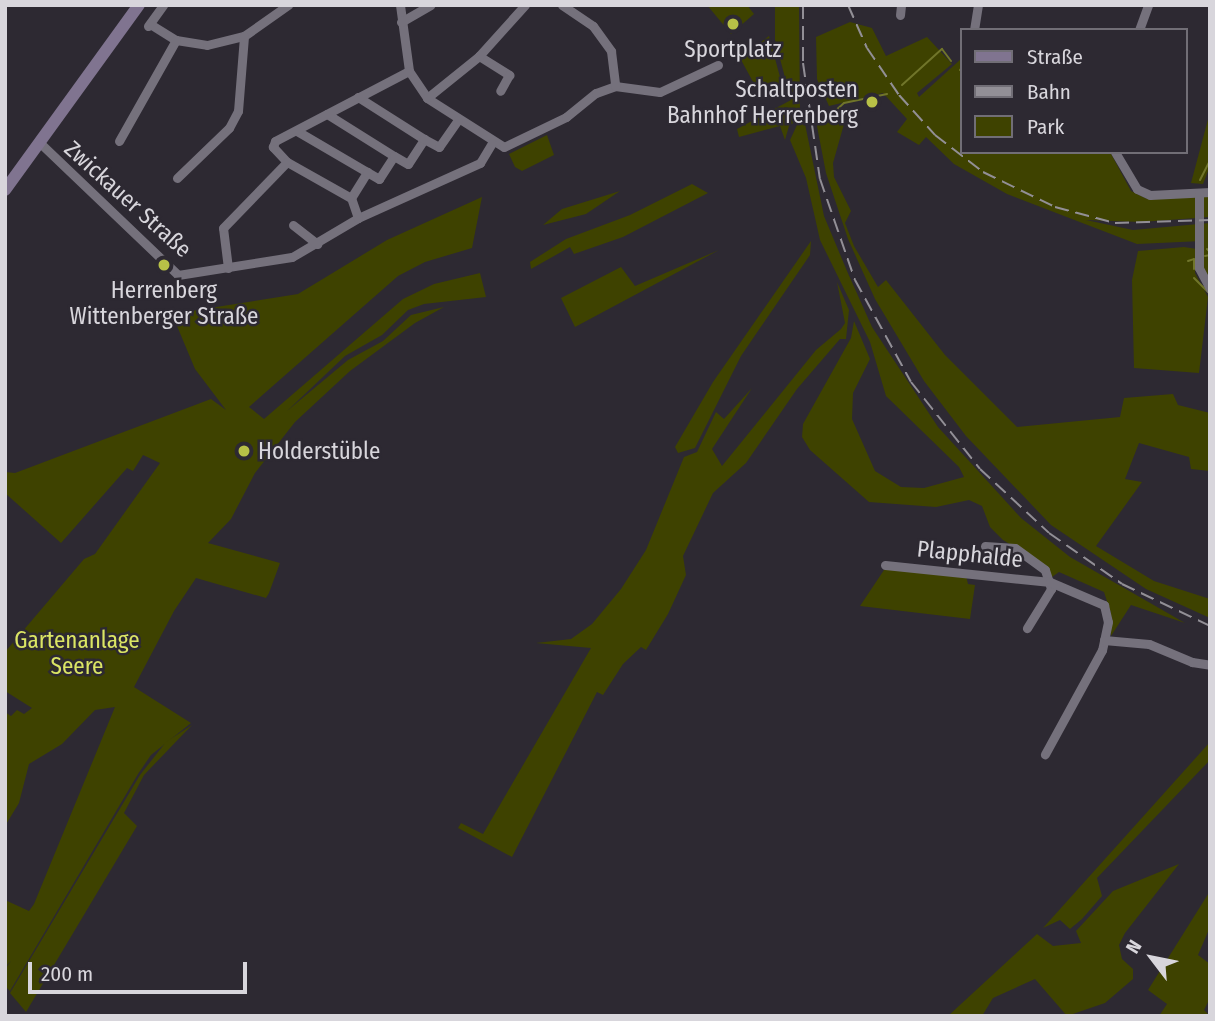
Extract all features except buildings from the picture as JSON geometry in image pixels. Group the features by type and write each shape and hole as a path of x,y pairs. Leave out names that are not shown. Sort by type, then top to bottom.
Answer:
{"main road":[{"path":"5,190 139,5"}],"street":[{"path":"163,5 149,25 176,40 207,45 244,36 286,6"},
{"path":"400,5 409,71 426,98 492,143 504,147 566,117 596,93 615,86 660,92 718,65"},
{"path":"401,23 430,5"},
{"path":"426,98 479,56 525,5"},
{"path":"562,5 593,26 611,51 615,86"},
{"path":"974,28 978,5"},
{"path":"1140,28 1148,5"},
{"path":"177,178 229,128 238,111 244,36"},
{"path":"119,141 176,40"},
{"path":"479,56 509,75 500,91"},
{"path":"358,218 351,198 287,162 273,148 275,141 409,71"},
{"path":"358,97 439,147 457,121"},
{"path":"327,114 408,164 424,139"},
{"path":"297,131 379,179 394,156"},
{"name":"Zwickauer Straße","path":"39,142 178,275 292,257 358,218 481,163 492,143"},
{"path":"1116,154 1137,189 1150,195 1205,192 1199,268 1210,289"},
{"path":"229,268 223,228 287,162"},
{"path":"351,198 367,172"},
{"path":"293,225 317,244"},
{"name":"Plapphalde","path":"985,546 1015,548 1045,570 1051,589 1027,628"},
{"name":"Plapphalde","path":"886,565 1050,582 1104,605 1108,622 1091,674 1045,754"},
{"path":"1104,640 1149,643 1192,662 1210,664"}],"green space":[{"name":"Sportplatz","path":"707,5 747,5 754,14 731,34"},
{"path":"775,5 799,5 800,118 789,126 785,140 780,126 739,137 737,129 791,100 775,40"},
{"path":"850,22 872,28 886,56 927,37 952,64 917,93 919,97 960,60 960,154 1111,154 1131,191 1147,199 1210,196 1210,217 1141,222 1086,220 1133,230 1210,223 1210,285 1201,262 1202,241 1137,244 1007,194 954,164 926,137 919,145 897,132 907,119 883,93 829,106 817,79 816,37"},
{"path":"769,36 784,92 772,99 768,92 758,91 740,58"},
{"path":"1210,112 1210,166 1203,184 1191,183"},
{"path":"846,117 833,163 834,177 851,211 845,223 854,246 878,287 886,280 945,355 1017,427 1120,417 1124,398 1173,394 1178,405 1210,413 1210,471 1191,469 1189,457 1139,443 1125,479 1142,482 1096,546 1154,581 1210,599 1210,618 1146,589 1051,525 966,436 924,381 875,299 848,239 826,173 816,121"},
{"path":"805,124 824,216 847,271 872,327 938,427 1021,518 1070,557 1185,623 1131,605 1111,636 1111,613 1104,592 1059,572 1052,577 1047,567 1003,540 990,527 982,506 969,500 936,507 869,502 810,450 802,437 803,424 851,338 854,321 870,359 853,393 852,419 875,471 901,487 924,488 964,477 959,467 886,396 870,342 820,240 806,178 790,140 797,125"},
{"path":"547,135 554,155 522,171 515,167 509,154"},
{"path":"692,184 708,193 623,237 574,254 570,247 531,269 530,262 566,239 630,215"},
{"path":"620,191 586,214 543,225 562,209"},
{"name":"Gartenanlage Seere","path":"482,197 472,248 425,262 398,276 249,407 264,419 403,299 434,284 480,273 486,297 424,304 408,310 382,335 345,356 287,411 348,360 383,341 411,315 444,307 415,323 350,371 295,422 255,473 231,519 208,543 280,563 269,593 266,598 196,578 174,611 134,687 191,723 151,755 138,774 10,991 5,986 5,969 11,961 5,967 5,900 29,911 34,904 115,707 95,710 62,744 29,764 19,803 5,826 5,712 11,716 17,710 24,714 32,708 5,691 5,652 84,559 95,554 160,463 143,455 133,471 127,468 61,543 5,493 5,472 15,473 211,399 226,410 195,369 172,314 298,294 387,240"},
{"path":"811,241 810,255 741,356 695,448 678,453 675,447 713,382"},
{"path":"1184,247 1197,249 1195,273 1208,297 1199,373 1134,368 1132,280 1138,251"},
{"path":"719,250 575,327 561,298 621,267 635,286"},
{"path":"837,282 849,310 846,339 840,339 797,389 746,463 713,493 683,556 686,575 668,614 646,650 641,647 623,664 603,695 597,692 512,857 458,828 461,823 483,834 591,648 536,643 571,639 592,624 621,589 646,550 684,457 697,452 716,412 724,419 752,388 712,449 722,466 816,350 841,329 845,323"},
{"path":"886,567 966,576 968,584 975,585 970,619 860,606"},
{"path":"192,725 144,775 124,813 137,826 26,1012 10,993 140,775 166,742"},
{"path":"1210,742 1210,760 1097,878 1102,896 1082,919 1070,929 1060,920 1043,928"},
{"path":"1179,864 1125,933 1119,945 1122,959 1133,969 1133,979 1105,1003 1067,1016 1035,979 993,998 982,1016 948,1016 1037,934 1053,946 1081,943 1076,931 1113,891"},
{"path":"1210,891 1210,927 1198,955 1210,964 1210,998 1204,1010 1210,1016 1159,1016 1167,1004 1148,990"}],"waterway":[{"path":"902,85 942,49 951,61"},
{"path":"834,112 844,103 887,94"},
{"path":"819,114 826,113"},
{"path":"1200,180 1210,160"},
{"path":"1207,249 1210,252"},
{"path":"1205,256 1210,255"},
{"path":"1188,261 1194,259 1194,269"},
{"path":"1194,278 1210,294"}],"railway":[{"path":"803,5 803,63 820,179 855,280 911,382 980,469 1049,533 1122,584 1210,626"},
{"path":"848,5 867,48 899,95 935,135 983,172 1055,207 1115,223 1210,220"}],"place":[{"name":"Sportplatz","path":"733,24"},
{"name":"Schaltposten Bahnhof Herrenberg","path":"872,102"},
{"name":"Herrenberg Wittenberger Straße","path":"164,265"},
{"name":"Holderstüble","path":"244,451"}]}
